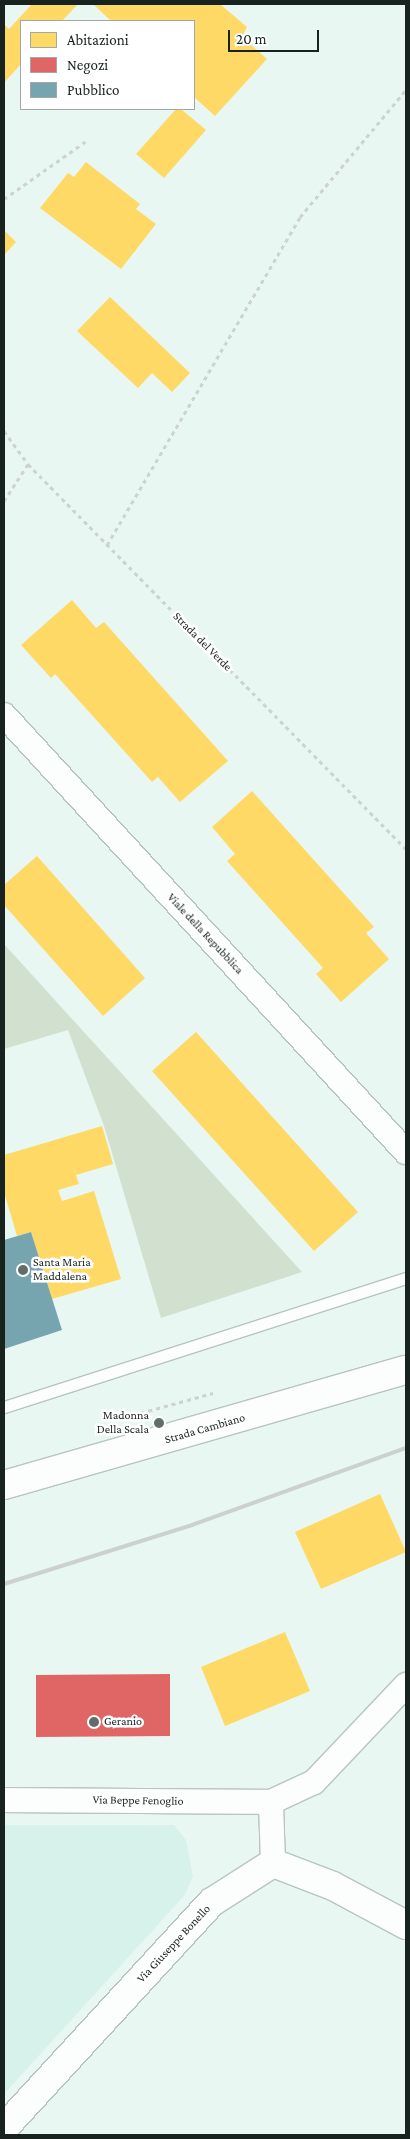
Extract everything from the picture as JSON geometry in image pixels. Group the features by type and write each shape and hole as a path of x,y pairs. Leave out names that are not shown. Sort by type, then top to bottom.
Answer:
{"street":[{"name":"Viale della Repubblica","path":"4,715 406,1152"},
{"name":"Strada Cambiano","path":"4,1485 406,1370"},
{"path":"406,1685 314,1782 271,1802 273,1863 333,1886 406,1925"},
{"name":"Via Beppe Fenoglio","path":"4,1800 271,1802"},
{"name":"Via Giuseppe Bonello","path":"4,2128 212,1902 273,1863"}],"lane":[{"path":"4,1407 406,1278"}],"path":[{"path":"107,545 300,217 406,90"},
{"path":"4,199 89,139"},
{"name":"Strada del Verde","path":"4,431 28,464 406,849"},
{"path":"4,501 28,464"}],"shaded area":[{"path":"4,944 302,1272 161,1318 104,1126 68,1030 4,1049"},
{"path":"4,1825 174,1825 186,1840 193,1877 184,1896 4,2094"}],"building: Abitazioni":[{"path":"32,4 78,4 63,20 20,20 20,65 4,83 4,24 9,29"},
{"path":"93,4 220,4 247,27 242,37 267,59 215,116 195,98 195,20 110,20"},
{"path":"175,110 182,110 206,130 164,178 136,154"},
{"path":"86,162 140,204 136,209 156,224 121,269 40,208 68,173 74,177"},
{"path":"4,230 16,242 4,255"},
{"path":"110,297 190,373 172,392 152,373 138,388 77,331"},
{"path":"72,600 96,628 104,622 228,761 180,802 158,777 152,782 55,674 51,678 21,645"},
{"path":"252,791 374,927 366,933 389,959 341,1002 316,974 323,968 227,861 235,854 212,827"},
{"path":"37,856 145,978 103,1016 4,905 4,885"},
{"path":"196,1032 358,1212 314,1251 152,1071"},
{"path":"102,1126 113,1164 76,1175 79,1184 58,1190 62,1201 94,1191 121,1279 52,1299 31,1232 17,1236 4,1192 4,1155"},
{"path":"380,1494 406,1552 321,1589 295,1532"},
{"path":"285,1632 310,1691 225,1726 201,1667"}],"building: Negozi":[{"path":"170,1674 170,1736 36,1737 36,1675"}],"building: Pubblico":[{"name":"Santa Maria Maddalena","path":"31,1232 62,1330 4,1349 4,1240"}],"railway":[{"path":"4,1584 192,1525 406,1448"}],"place":[{"name":"Santa Maria Maddalena","path":"23,1270"},
{"name":"Madonna Della Scala","path":"159,1423"},
{"name":"Geranio","path":"94,1722"}]}
